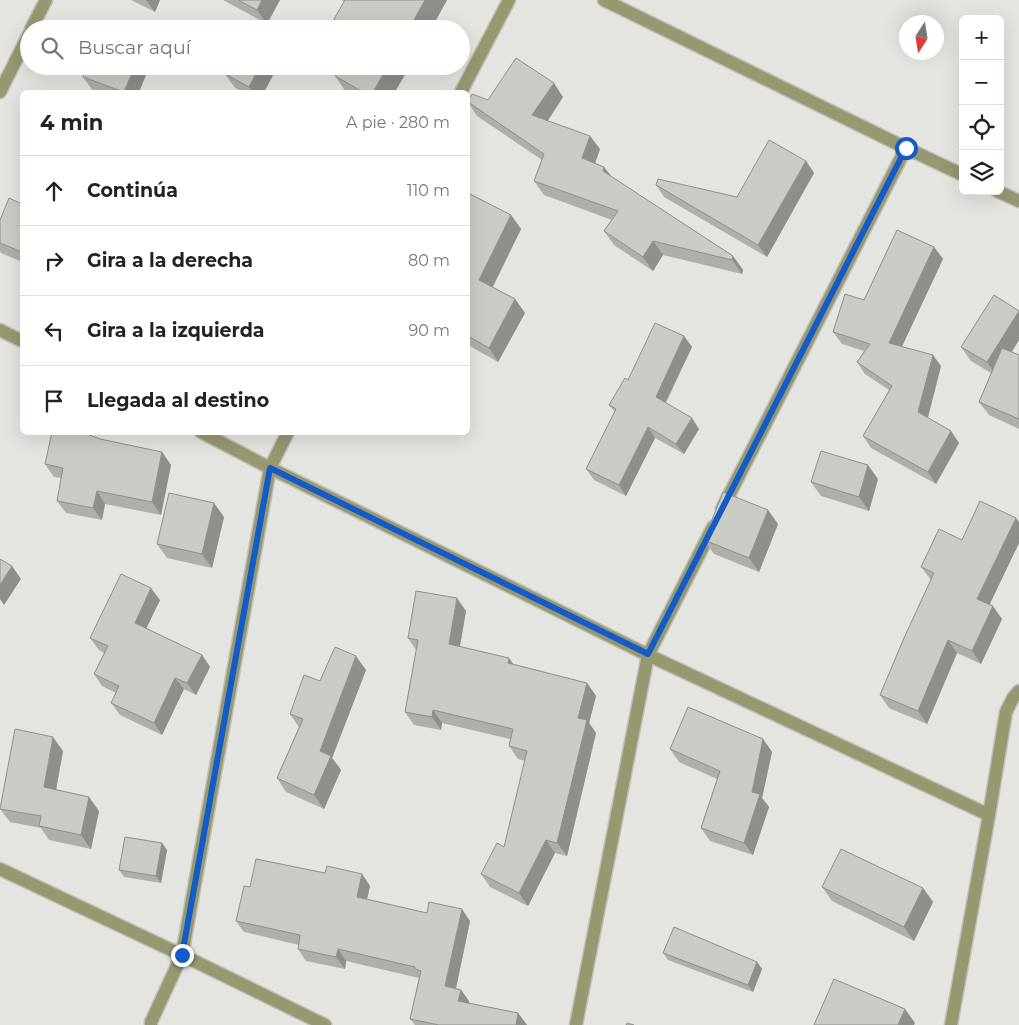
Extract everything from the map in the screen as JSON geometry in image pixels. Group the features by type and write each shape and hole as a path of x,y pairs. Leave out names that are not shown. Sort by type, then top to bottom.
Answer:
{"street":[{"path":"36,20 46,0"},
{"path":"463,90 508,0"},
{"path":"604,0 959,173"},
{"path":"0,92 20,52"},
{"path":"576,1025 648,654 906,148"},
{"path":"1004,194 1019,202"},
{"path":"0,330 20,340"},
{"path":"207,435 648,654 989,815"},
{"path":"151,1025 182,955 270,468 286,435"},
{"path":"951,1025 1006,712 1019,691"},
{"path":"0,869 325,1025"}],"building":[{"path":"238,0 262,0 257,10"},
{"path":"345,0 425,0 414,20 334,19"},
{"path":"516,58 554,83 532,115 590,136 582,158 604,167 603,171 733,256 732,260 653,241 643,257 604,231 618,211 534,181 544,154 470,103 472,94 488,100"},
{"path":"84,75 131,75 125,90 119,90 83,77"},
{"path":"227,75 255,75 249,87"},
{"path":"383,75 374,90 360,90 335,76"},
{"path":"769,140 806,161 758,245 656,185 658,179 737,197"},
{"path":"470,194 511,215 479,280 515,299 489,348 470,337"},
{"path":"9,198 20,203 20,251 0,243 0,220"},
{"path":"897,230 934,247 889,343 933,355 918,412 951,431 928,472 863,436 892,386 857,362 870,344 833,332 845,294 864,300"},
{"path":"994,295 1019,311 987,362 961,347"},
{"path":"655,323 684,336 656,397 692,418 676,444 648,427 619,485 586,469 616,409 609,405 625,378 628,380"},
{"path":"1002,348 1019,355 1019,419 979,402"},
{"path":"51,435 89,435 162,452 152,502 97,491 93,508 57,501 63,468 45,464"},
{"path":"821,451 868,465 859,497 811,482"},
{"path":"723,492 768,510 749,558 704,540"},
{"path":"169,493 214,503 202,554 157,544"},
{"path":"980,501 1016,518 977,599 993,606 972,651 948,640 918,711 880,695 934,573 921,567 939,529 962,540"},
{"path":"0,559 12,566 0,585"},
{"path":"121,574 151,588 135,623 202,655 187,683 175,678 154,723 111,703 119,686 94,674 108,646 90,638"},
{"path":"416,591 457,598 449,644 509,658 508,663 587,683 578,718 587,720 557,843 546,840 519,893 481,874 497,843 504,847 527,751 509,746 513,729 433,710 432,717 405,712 418,640 408,638"},
{"path":"335,647 356,656 320,751 331,756 314,795 277,778 303,719 290,714 304,675 320,681"},
{"path":"688,707 763,739 752,792 760,794 744,843 701,828 720,771 670,749"},
{"path":"15,729 53,737 44,787 89,797 81,835 39,826 41,816 0,809"},
{"path":"125,837 162,843 156,876 119,870"},
{"path":"841,849 923,888 904,927 822,887"},
{"path":"256,859 325,873 327,866 362,874 357,897 427,913 429,902 462,909 445,986 461,990 458,1001 518,1013 516,1025 439,1025 410,1019 421,971 415,969 415,967 338,949 336,957 298,949 300,935 236,921 244,886 250,887"},
{"path":"674,927 757,962 748,985 663,953"},
{"path":"834,979 905,1009 898,1025 814,1025"}],"route":[{"path":"182,955 270,468 648,654 906,148"}]}
